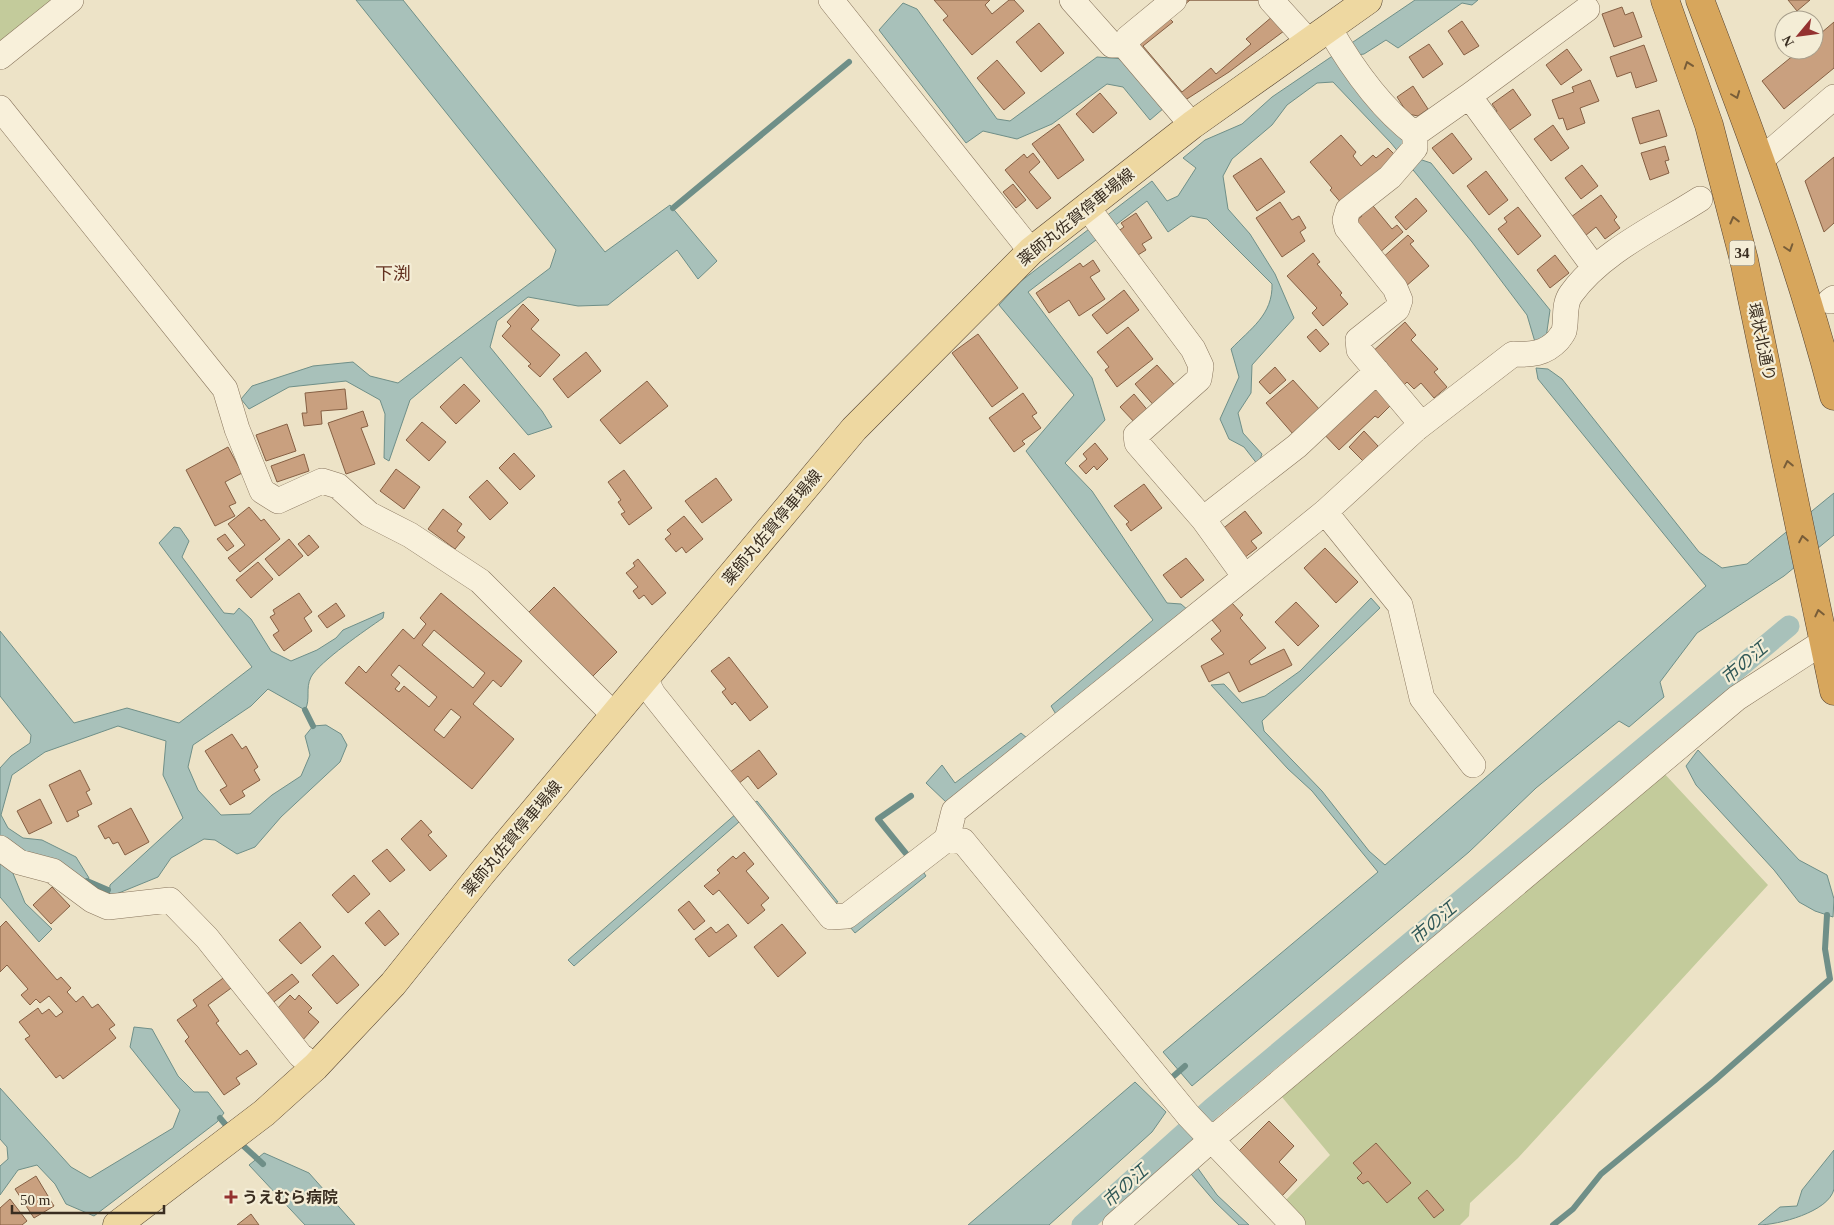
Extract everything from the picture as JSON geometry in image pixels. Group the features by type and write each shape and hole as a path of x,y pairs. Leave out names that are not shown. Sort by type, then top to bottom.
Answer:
{"highway":[{"name":"環状北通り","path":"1665,0 1709,125 1744,260 1809,566 1830,638 1834,691"},
{"path":"1700,0 1761,160 1822,348 1834,396"}],"main road":[{"name":"薬師丸佐賀停車場線","path":"117,1225 235,1134 314,1067 393,984 482,873 854,429 1031,251 1090,212 1192,125 1332,45 1368,0"}],"street":[{"path":"0,57 71,0"},
{"path":"1072,0 1112,45 1124,45 1192,125"},
{"path":"1124,45 1128,38 1174,0"},
{"path":"1270,0 1332,45 1401,124 1410,148"},
{"path":"844,5 1031,251"},
{"path":"1417,428 1417,419 1359,350 1358,340 1397,309 1400,294 1347,228 1345,220 1348,210 1390,177 1410,148 1469,96 1588,9"},
{"path":"1469,96 1588,259"},
{"path":"1761,160 1834,96"},
{"path":"0,108 225,390 237,429 262,491 278,501 322,481 338,486 369,514 410,535 480,581 615,716"},
{"path":"645,679 653,694 831,917 847,916 947,839 954,811 1325,512 1417,428 1513,354 1530,355 1550,349 1564,332 1565,312 1570,295 1596,268 1635,238 1700,199"},
{"path":"1090,212 1193,349 1201,366 1199,379 1136,435 1137,443 1203,519 1245,577"},
{"path":"1203,519 1297,446 1377,371"},
{"path":"1325,512 1400,605 1422,698 1473,765"},
{"path":"1116,1225 1210,1140 1738,698 1830,638"},
{"path":"947,839 963,841 1210,1140 1293,1225"},
{"path":"0,848 19,862 53,871 92,900 108,907 170,900 207,938 300,1055 314,1067"}],"green space":[{"path":"0,0 62,0 0,50"},
{"path":"1661,770 1768,885 1518,1158 1470,1203 1469,1216 1460,1225 1301,1225 1281,1205 1330,1155 1277,1091"}],"water":[{"path":"356,0 403,0 605,252 670,205 717,261 698,279 677,250 608,305 578,306 528,297 497,321 490,347 542,411 552,427 528,435 461,357 410,400 389,461 384,458 385,414 380,400 346,381 289,387 249,409 241,399 252,386 313,366 353,362 370,376 398,383 550,268 556,250"},
{"path":"1415,0 1478,0 1472,5 1462,3 1398,48 1386,40 1364,54 1357,55 1383,116 1419,159 1431,163 1550,310 1546,338 1535,342 1527,315 1472,242 1391,143 1333,82 1317,83 1287,105 1272,125 1232,159 1223,176 1228,209 1250,234 1275,274 1294,318 1252,365 1251,393 1238,413 1243,433 1262,454 1258,465 1244,447 1229,439 1220,419 1239,377 1231,349 1259,321 1269,304 1272,284 1207,219 1191,216 1168,232 1147,201 1028,292 1092,378 1105,420 1065,463 1092,491 1167,603 1181,604 1189,611 1057,716 1051,706 1153,620 1026,451 1074,395 999,305 1021,281 1152,181 1167,201 1178,196 1196,168 1183,158 1205,140 1242,124 1272,97"},
{"path":"903,3 917,9 997,119 1010,121 1097,57 1125,59 1164,108 1150,120 1123,87 1107,84 1052,124 1017,139 983,131 966,143 879,30"},
{"path":"1536,368 1548,369 1562,379 1699,552 1722,568 1747,564 1834,493 1834,535 1784,576 1697,633 1660,682 1664,697 1629,727 1619,721 1536,788 1469,852 1192,1086 1163,1052 1378,872 1312,791 1288,769 1211,685 1224,684 1242,703 1265,696 1300,671 1371,598 1380,608 1262,721 1264,731 1322,791 1369,851 1385,865 1706,586 1538,379"},
{"path":"174,527 180,528 189,541 182,557 224,613 234,614 239,608 251,619 271,651 291,661 317,650 336,638 343,630 384,612 383,618 344,646 316,671 309,681 308,702 305,710 268,689 251,706 193,745 188,767 198,790 221,815 250,814 272,795 301,776 310,755 305,736 313,726 326,725 341,734 347,745 340,762 281,817 255,847 237,854 215,840 204,839 171,858 158,877 109,897 110,885 183,818 163,775 166,741 118,726 45,752 12,775 1,815 8,828 23,838 42,840 76,857 89,878 84,887 28,859 0,838 0,768 11,756 30,743 31,735 0,696 0,631 74,723 127,708 179,723 252,667 159,543"},
{"path":"1021,733 1027,738 947,803 926,783 942,765 955,783"},
{"path":"1698,750 1799,860 1827,875 1834,899 1833,917 1815,911 1799,902 1774,870 1696,785 1686,766"},
{"path":"757,801 838,902 829,903 751,805"},
{"path":"737,813 739,822 574,966 568,960"},
{"path":"0,859 10,866 25,903 52,929 39,942 0,897"},
{"path":"922,870 926,876 855,933 850,927"},
{"path":"134,1027 152,1029 178,1076 194,1092 208,1092 224,1113 217,1122 94,1216 66,1204 55,1184 37,1165 18,1170 0,1195 0,1166 8,1159 7,1147 0,1139 0,1088 71,1167 90,1178 173,1128 180,1110 130,1047"},
{"path":"1135,1082 1166,1112 1152,1132 1049,1225 968,1225"},
{"path":"1834,1150 1834,1189 1830,1197 1823,1204 1802,1216 1790,1220 1758,1225 1780,1207 1797,1206 1802,1190"},
{"path":"264,1153 309,1173 355,1225 305,1225 249,1165"},
{"path":"1197,1167 1217,1195 1249,1225 1239,1225 1215,1202 1191,1174"}],"building":[{"path":"934,0 990,0 985,5 992,14 1009,0 1014,0 1024,11 972,55 943,20 948,16"},
{"path":"1174,0 1274,0 1296,22 1229,72 1176,106 1124,45"},
{"path":"1190,0 1260,0 1273,16 1246,39 1251,44 1216,74 1211,68 1182,92 1143,46 1173,22 1169,18"},
{"path":"1788,0 1810,0 1798,10"},
{"path":"1622,7 1625,15 1633,12 1642,37 1614,47 1602,14"},
{"path":"1462,21 1479,46 1464,55 1448,31"},
{"path":"1834,22 1834,68 1784,109 1762,81 1788,60 1824,60 1824,30"},
{"path":"1039,23 1064,53 1041,72 1016,42"},
{"path":"1429,44 1443,64 1423,78 1409,57"},
{"path":"1644,45 1657,81 1636,88 1631,72 1617,77 1610,57"},
{"path":"1567,49 1582,70 1561,85 1546,65"},
{"path":"997,60 1025,93 1004,110 977,78"},
{"path":"1590,80 1599,101 1580,108 1585,123 1567,130 1563,118 1559,119 1552,100 1574,92 1572,87"},
{"path":"1413,86 1428,109 1418,116 1408,114 1397,97"},
{"path":"1513,89 1531,115 1507,132 1495,114 1497,111 1492,104"},
{"path":"1100,93 1117,113 1093,133 1076,114"},
{"path":"1659,110 1667,136 1640,144 1632,118"},
{"path":"1059,124 1084,160 1058,179 1032,144"},
{"path":"1553,125 1569,148 1551,161 1534,139"},
{"path":"1452,133 1472,159 1453,174 1432,148"},
{"path":"1341,135 1356,152 1353,156 1361,166 1373,155 1376,158 1388,148 1397,157 1343,205 1330,190 1332,188 1310,162"},
{"path":"1665,146 1669,160 1665,161 1669,173 1650,180 1641,153"},
{"path":"1033,153 1040,162 1029,172 1051,198 1037,209 1005,170 1024,154 1027,158"},
{"path":"1834,157 1834,223 1824,232 1805,181"},
{"path":"1261,158 1285,192 1257,211 1233,176"},
{"path":"1582,165 1598,186 1581,199 1565,178"},
{"path":"1486,171 1508,200 1489,215 1467,186"},
{"path":"1013,184 1026,200 1016,208 1003,192"},
{"path":"1601,195 1617,217 1614,220 1620,228 1605,239 1596,227 1585,236 1571,217"},
{"path":"1416,198 1427,211 1406,230 1395,217"},
{"path":"1369,201 1392,229 1397,225 1403,232 1378,254 1352,224 1362,216 1358,211"},
{"path":"1280,202 1292,220 1299,216 1306,228 1300,232 1305,241 1282,257 1256,218"},
{"path":"1518,207 1541,236 1518,255 1498,229 1507,222 1504,218"},
{"path":"1136,213 1152,238 1142,244 1146,250 1133,258 1117,232 1124,227 1121,223"},
{"path":"1408,235 1414,241 1410,244 1429,266 1405,287 1380,260"},
{"path":"1313,253 1320,262 1317,264 1342,293 1340,295 1348,304 1323,326 1312,313 1317,308 1287,276"},
{"path":"1555,255 1569,273 1550,288 1537,270"},
{"path":"1093,260 1100,271 1090,277 1105,299 1079,316 1069,300 1049,313 1036,293 1080,263 1083,267"},
{"path":"1124,290 1139,310 1107,334 1092,315"},
{"path":"523,304 539,320 531,329 560,355 540,377 528,366 531,364 502,336 511,326 507,322"},
{"path":"1405,322 1416,335 1411,340 1438,369 1434,372 1447,387 1434,398 1421,383 1414,389 1407,382 1403,386 1370,354"},
{"path":"1128,327 1153,359 1117,387 1105,370 1109,367 1097,352"},
{"path":"1316,329 1329,344 1320,352 1307,337"},
{"path":"978,334 1018,388 992,407 952,353"},
{"path":"586,352 601,371 568,398 553,379"},
{"path":"1157,365 1179,390 1157,409 1135,384"},
{"path":"1275,367 1286,380 1270,394 1259,382"},
{"path":"1293,380 1320,410 1293,434 1266,403"},
{"path":"647,381 668,406 620,444 600,420"},
{"path":"1372,382 1392,404 1378,418 1375,416 1339,450 1320,430"},
{"path":"464,384 480,401 456,424 440,407"},
{"path":"345,389 347,409 321,411 322,424 304,426 302,413 307,413 305,393"},
{"path":"1023,393 1037,413 1032,416 1041,428 1022,441 1025,444 1014,452 989,418"},
{"path":"1134,394 1150,413 1137,425 1120,407"},
{"path":"363,411 368,426 361,428 375,464 346,474 328,423"},
{"path":"422,422 446,442 429,461 406,440"},
{"path":"287,424 296,451 266,461 256,435"},
{"path":"1364,431 1378,446 1363,461 1349,447"},
{"path":"1095,443 1108,459 1097,470 1094,466 1086,474 1079,466 1087,459 1083,454"},
{"path":"228,447 242,473 225,482 236,503 229,506 235,516 215,526 186,470"},
{"path":"514,453 535,476 520,490 499,468"},
{"path":"304,454 309,471 277,482 271,466"},
{"path":"396,469 420,487 404,509 380,491"},
{"path":"624,470 652,508 629,525 621,514 625,512 618,502 621,500 608,482"},
{"path":"716,478 732,500 702,523 685,501"},
{"path":"487,480 508,503 490,520 469,497"},
{"path":"1144,484 1162,508 1131,531 1126,524 1129,522 1114,506"},
{"path":"249,507 261,521 264,519 280,539 240,572 228,558 245,545 228,524"},
{"path":"443,509 462,524 457,531 465,537 455,549 428,529"},
{"path":"1245,511 1262,533 1251,541 1257,548 1244,558 1221,530"},
{"path":"684,516 703,539 686,553 682,547 676,552 665,539 671,534 667,530"},
{"path":"225,534 234,546 227,551 217,539"},
{"path":"309,535 319,547 308,556 298,544"},
{"path":"289,539 303,556 279,576 265,559"},
{"path":"1325,548 1358,582 1336,603 1304,568"},
{"path":"1186,558 1204,580 1181,598 1163,575"},
{"path":"638,559 666,593 652,605 644,595 639,599 633,591 638,587 626,573 635,566 633,563"},
{"path":"258,562 273,579 251,598 236,580"},
{"path":"554,587 617,652 593,676 529,612"},
{"path":"299,593 312,612 304,618 312,631 284,651 273,635 279,631 270,617 275,614 273,610"},
{"path":"441,593 522,661 501,687 493,680 473,704 514,739 472,789 345,683 359,666 366,673 403,629 414,639 426,624 420,618","holes":["434,630 485,673 473,688 422,645","399,665 437,697 429,707 404,686 399,692 395,689 400,683 391,675","451,709 461,717 444,738 434,730"]},
{"path":"1296,602 1319,626 1298,646 1275,622"},
{"path":"336,603 345,616 327,628 318,616"},
{"path":"1232,603 1243,615 1240,618 1266,648 1249,661 1251,665 1284,649 1292,665 1239,692 1229,672 1209,682 1201,666 1224,654 1211,639 1221,631 1212,620"},
{"path":"729,657 768,707 750,721 735,702 732,705 722,692 726,689 711,671"},
{"path":"232,734 242,749 246,746 258,767 254,770 260,780 242,791 245,796 230,805 220,790 227,786 205,751"},
{"path":"759,750 777,774 758,789 748,776 738,784 729,773"},
{"path":"80,770 90,790 86,792 92,804 77,811 79,816 67,822 49,785"},
{"path":"40,799 52,823 29,834 17,811"},
{"path":"131,808 149,842 125,855 118,842 113,844 109,837 105,839 98,826"},
{"path":"421,820 432,832 428,835 447,856 430,871 401,839"},
{"path":"387,849 405,870 390,882 372,861"},
{"path":"744,852 754,864 746,871 769,898 761,905 765,910 748,924 719,890 713,895 704,886 720,873 717,870 733,856 736,859"},
{"path":"354,875 370,894 348,913 332,895"},
{"path":"52,887 70,906 51,924 33,905"},
{"path":"689,901 705,921 694,930 678,910"},
{"path":"379,910 399,934 385,946 365,923"},
{"path":"6,921 57,980 61,977 71,988 67,992 76,1002 83,996 92,1008 98,1004 115,1025 109,1029 116,1038 63,1079 60,1075 56,1078 25,1039 30,1036 19,1022 38,1008 42,1014 49,1009 56,1017 63,1012 49,996 40,1003 36,999 30,1005 21,995 28,989 7,965 0,972 0,927"},
{"path":"300,922 321,947 301,964 279,940"},
{"path":"728,924 737,936 709,957 695,939 711,927 716,933"},
{"path":"782,924 806,953 778,977 754,947"},
{"path":"333,955 359,985 337,1004 312,975"},
{"path":"292,974 299,982 270,1005 263,997"},
{"path":"226,976 234,986 208,1005 219,1021 216,1023 240,1055 247,1050 257,1064 236,1078 240,1084 224,1095 185,1041 189,1037 177,1020 197,1006 193,1000"},
{"path":"290,995 295,1000 299,995 312,1008 308,1012 319,1022 301,1042 275,1011"},
{"path":"1269,1121 1294,1146 1279,1162 1297,1180 1281,1197 1237,1153"},
{"path":"1376,1143 1411,1183 1387,1203 1368,1181 1363,1184 1357,1178 1362,1173 1353,1163"},
{"path":"36,1176 54,1206 34,1218 15,1189"},
{"path":"1427,1190 1444,1210 1434,1218 1418,1198"},
{"path":"10,1199 27,1221 22,1225 0,1225 0,1208"},
{"path":"251,1214 259,1225 237,1225"}],"waterway":[{"path":"673,208 849,62"},
{"name":"市の江","path":"1082,1225 1212,1108 1789,626"},
{"path":"305,710 313,726"},
{"path":"908,856 878,819 911,796"},
{"path":"87,881 108,890"},
{"path":"1553,1225 1573,1209 1601,1174 1714,1081 1830,979 1825,949 1827,915"},
{"path":"1168,1081 1185,1066"},
{"path":"220,1118 230,1130"},
{"path":"237,1140 263,1164"}],"place":[{"name":"うえむら病院","path":"231,1197"}],"district":[{"name":"下渕","path":"393,274"}]}
